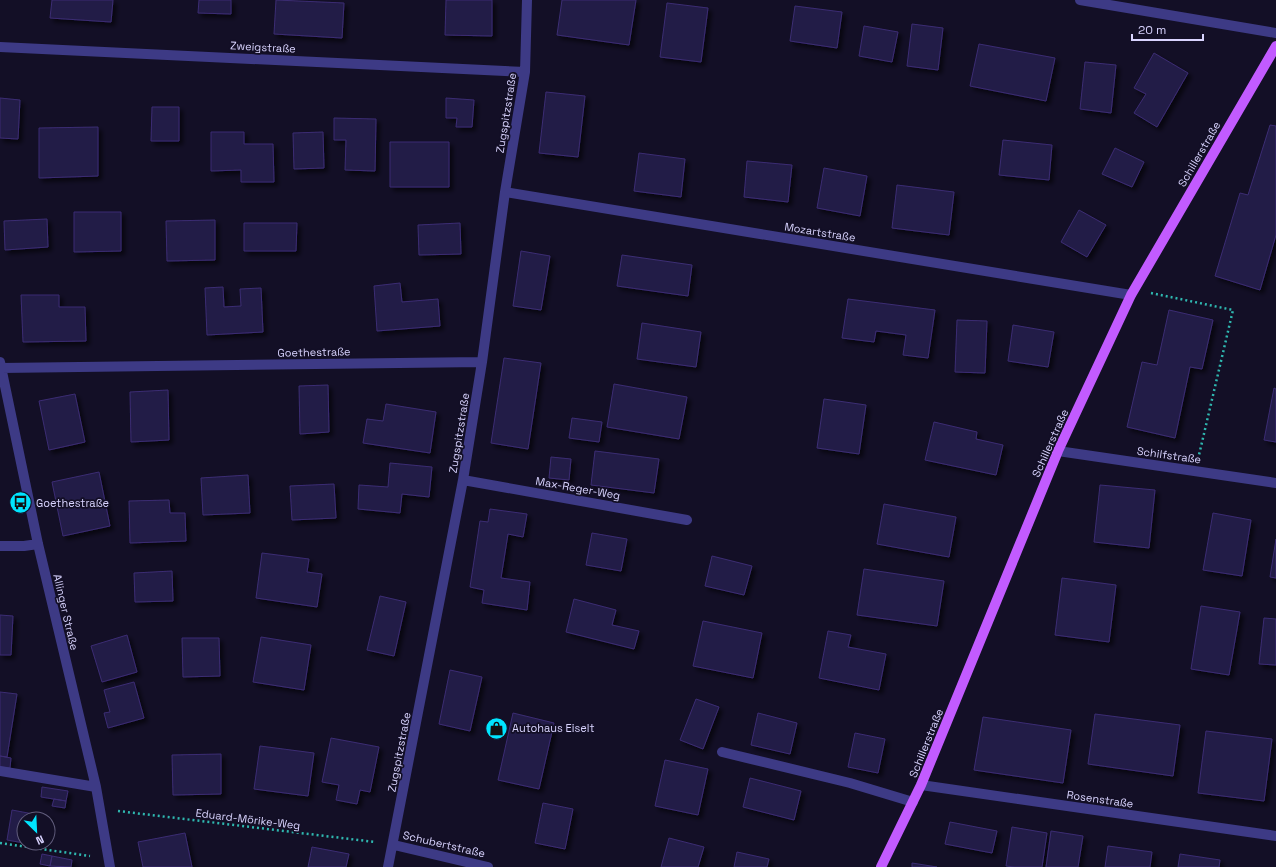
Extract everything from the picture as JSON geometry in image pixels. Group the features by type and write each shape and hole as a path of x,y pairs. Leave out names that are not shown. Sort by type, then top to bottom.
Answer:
{"main road":[{"name":"Schillerstraße","path":"881,867 922,785 1058,452 1133,292 1276,46"}],"street":[{"name":"Zugspitzstraße","path":"388,867 394,845 464,480 505,192 525,72 527,0"},
{"path":"1080,0 1276,33"},
{"name":"Zweigstraße","path":"0,47 525,72"},
{"name":"Mozartstraße","path":"505,192 1133,292"},
{"name":"Goethestraße","path":"1,365 482,362"},
{"name":"Allinger Straße","path":"1,365 38,544 96,787 110,867"},
{"name":"Schilfstraße","path":"1058,452 1276,483"},
{"name":"Max-Reger-Weg","path":"464,480 687,520"},
{"path":"0,546 24,546 38,544"},
{"path":"722,752 850,782 913,802"},
{"path":"0,771 96,787"},
{"name":"Rosenstraße","path":"922,785 1276,836"},
{"name":"Schubertstraße","path":"394,845 488,867"}],"path":[{"path":"1133,292 1233,310 1196,471"},
{"name":"Eduard-Mörike-Weg","path":"100,809 394,845"},
{"path":"0,843 89,856 108,852"}],"building":[{"path":"52,0 113,0 111,22 50,18"},
{"path":"199,0 231,0 231,14 198,13"},
{"path":"276,0 344,3 342,38 274,34"},
{"path":"446,0 492,0 492,36 445,35"},
{"path":"562,0 636,0 629,45 557,35"},
{"path":"667,3 708,8 701,62 660,57"},
{"path":"795,6 842,12 837,48 790,41"},
{"path":"912,24 943,28 938,70 907,66"},
{"path":"864,26 898,32 892,62 859,56"},
{"path":"979,44 1055,58 1046,101 970,86"},
{"path":"1154,53 1188,73 1157,127 1134,113 1146,94 1134,88"},
{"path":"1085,62 1116,65 1111,113 1080,109"},
{"path":"546,92 585,96 578,157 539,153"},
{"path":"0,98 20,100 18,139 0,138"},
{"path":"446,98 474,100 472,127 456,127 457,118 446,118"},
{"path":"152,107 179,107 179,141 151,141"},
{"path":"334,118 376,119 375,171 345,170 346,140 334,140"},
{"path":"1270,125 1276,126 1276,235 1260,290 1215,276 1240,193 1248,195"},
{"path":"98,127 98,176 39,178 39,128"},
{"path":"211,132 244,132 244,144 273,144 274,182 241,182 241,170 211,171"},
{"path":"323,132 324,168 294,169 293,133"},
{"path":"1003,140 1052,145 1049,180 999,175"},
{"path":"390,142 449,142 449,187 390,187"},
{"path":"1115,148 1144,162 1132,187 1102,174"},
{"path":"639,153 685,159 681,197 634,191"},
{"path":"747,161 792,165 788,202 744,197"},
{"path":"824,168 867,176 860,216 817,208"},
{"path":"897,185 954,192 949,235 892,228"},
{"path":"1079,210 1106,225 1087,257 1061,242"},
{"path":"74,212 121,212 121,251 74,252"},
{"path":"47,219 48,247 5,250 4,221"},
{"path":"215,220 215,260 167,261 166,221"},
{"path":"244,223 297,223 296,251 244,251"},
{"path":"460,223 461,254 419,255 418,225"},
{"path":"521,251 550,256 541,310 513,306"},
{"path":"622,255 692,265 688,296 617,286"},
{"path":"400,283 402,302 438,299 440,326 377,331 374,286"},
{"path":"223,287 224,307 241,306 240,289 261,288 263,332 207,335 205,288"},
{"path":"21,295 59,295 59,307 85,307 86,341 23,342"},
{"path":"848,299 935,310 928,358 903,355 906,335 876,331 874,342 842,338"},
{"path":"1169,310 1213,320 1202,369 1190,367 1175,438 1127,427 1142,362 1157,365"},
{"path":"957,320 987,321 985,373 955,372"},
{"path":"642,323 701,332 696,367 637,359"},
{"path":"1013,325 1054,332 1048,367 1008,361"},
{"path":"504,358 541,363 528,449 491,443"},
{"path":"614,384 687,397 679,439 607,427"},
{"path":"328,385 329,432 300,434 299,386"},
{"path":"1274,388 1276,389 1276,442 1264,440"},
{"path":"168,390 169,440 131,442 130,392"},
{"path":"75,394 85,442 49,450 39,401"},
{"path":"824,399 866,405 859,454 817,448"},
{"path":"386,404 436,412 430,453 363,443 367,419 383,421"},
{"path":"572,418 602,422 599,442 569,438"},
{"path":"934,422 977,432 976,439 1003,445 996,475 925,460"},
{"path":"595,451 659,459 654,493 591,485"},
{"path":"551,457 571,459 569,480 549,478"},
{"path":"390,463 432,467 429,497 402,494 400,513 358,509 359,485 388,487"},
{"path":"99,472 110,526 63,536 52,482"},
{"path":"248,475 250,513 203,515 201,478"},
{"path":"334,484 336,518 292,520 290,486"},
{"path":"1100,485 1155,490 1149,548 1094,542"},
{"path":"169,500 170,513 185,513 186,541 130,543 129,501"},
{"path":"884,504 956,517 949,557 877,544"},
{"path":"490,509 527,514 523,537 508,534 501,578 530,582 527,610 482,603 484,590 470,587 480,521 488,522"},
{"path":"1213,513 1251,520 1242,576 1203,570"},
{"path":"592,533 627,539 621,571 586,565"},
{"path":"1276,539 1276,578 1270,577"},
{"path":"262,553 309,559 307,572 322,574 317,607 256,598"},
{"path":"712,556 752,566 744,595 705,586"},
{"path":"864,569 944,581 937,626 857,615"},
{"path":"172,571 173,601 135,602 134,573"},
{"path":"1062,578 1116,585 1109,642 1055,635"},
{"path":"380,596 406,602 394,656 367,650"},
{"path":"574,599 616,610 612,625 639,631 634,649 566,632"},
{"path":"1201,606 1240,612 1229,675 1191,669"},
{"path":"0,615 13,616 11,655 0,655"},
{"path":"1264,618 1276,619 1276,665 1259,664"},
{"path":"703,621 762,633 753,678 693,666"},
{"path":"828,631 851,635 848,647 886,654 879,690 819,678"},
{"path":"127,635 137,672 102,682 91,646"},
{"path":"261,637 311,645 304,690 253,682"},
{"path":"182,638 219,638 220,676 183,677"},
{"path":"450,670 482,677 470,731 439,724"},
{"path":"134,682 144,718 108,728 104,713 110,712 104,690"},
{"path":"0,692 17,694 7,757 0,756"},
{"path":"696,699 719,707 703,749 680,740"},
{"path":"513,713 554,723 539,789 498,780"},
{"path":"758,713 797,723 790,754 751,745"},
{"path":"1095,714 1180,725 1173,776 1088,764"},
{"path":"983,717 1071,730 1063,783 974,770"},
{"path":"1206,731 1272,739 1264,801 1198,793"},
{"path":"855,733 885,739 878,773 848,767"},
{"path":"331,738 379,747 370,792 360,790 357,804 336,800 339,785 322,782"},
{"path":"260,746 314,753 308,796 254,789"},
{"path":"221,754 221,794 173,795 172,755"},
{"path":"0,756 11,758 10,768 0,767"},
{"path":"665,760 708,769 698,815 655,806"},
{"path":"750,778 801,791 794,820 743,807"},
{"path":"42,787 68,791 66,801 41,797"},
{"path":"54,799 66,801 65,808 52,806"},
{"path":"543,803 573,809 565,849 535,843"},
{"path":"12,810 17,811 16,811 16,842 7,840"},
{"path":"950,822 997,831 992,853 945,844"},
{"path":"1012,827 1047,833 1042,867 1006,866"},
{"path":"1051,831 1083,836 1078,867 1046,867"},
{"path":"185,833 192,867 143,867 138,842"},
{"path":"669,838 704,847 698,867 661,867"},
{"path":"1108,846 1152,852 1150,867 1105,867"},
{"path":"312,847 349,854 346,867 308,867"},
{"path":"737,852 769,859 767,867 734,867"},
{"path":"42,854 52,856 50,866 40,864"},
{"path":"1180,854 1220,860 1219,867 1178,867"},
{"path":"52,856 72,860 71,867 50,866"},
{"path":"912,863 937,867 912,867"}],"place":[{"name":"Goethestraße","path":"21,503"},
{"name":"Autohaus Eiselt","path":"497,728"}]}
